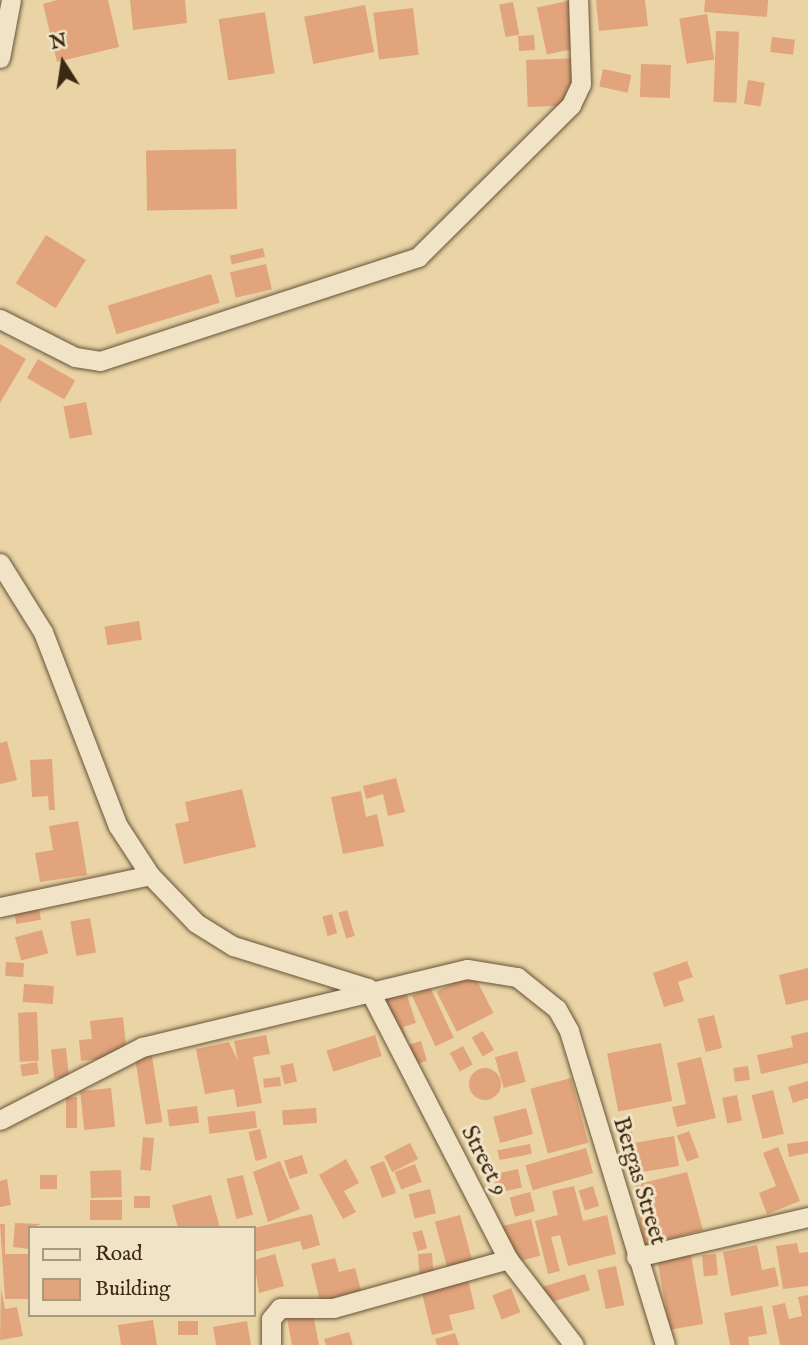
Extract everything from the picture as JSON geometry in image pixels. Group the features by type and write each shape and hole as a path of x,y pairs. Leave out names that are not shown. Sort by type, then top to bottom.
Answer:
{"street":[{"path":"0,58 10,0"},
{"path":"0,319 75,357 100,361 418,257 571,105 581,84 578,0"},
{"path":"2,569 64,677 118,826 149,875 196,923 233,946 368,988"},
{"path":"0,907 149,875"},
{"name":"Bergas Street","path":"0,1120 136,1049 368,988 492,970 539,990 569,1031 665,1345"},
{"name":"Street 9","path":"368,988 508,1259 574,1345"},
{"path":"636,1257 808,1217"},
{"path":"271,1345 271,1319 280,1308 333,1308 508,1259"}],"building":[{"path":"57,0 108,0 119,47 57,62 43,4"},
{"path":"130,0 185,0 187,23 133,30"},
{"path":"572,0 582,47 547,54 537,7"},
{"path":"596,0 645,0 648,26 599,31"},
{"path":"705,0 768,0 767,17 704,12"},
{"path":"513,2 519,34 506,37 499,5"},
{"path":"365,5 374,52 313,64 304,17"},
{"path":"413,8 419,55 379,60 373,13"},
{"path":"265,12 275,73 228,81 219,19"},
{"path":"707,14 714,59 687,64 679,18"},
{"path":"716,31 739,32 737,103 714,102"},
{"path":"534,35 535,50 519,51 518,36"},
{"path":"772,37 795,40 793,55 770,52"},
{"path":"582,58 584,105 528,107 526,60"},
{"path":"641,64 671,65 670,98 640,97"},
{"path":"603,69 631,75 628,93 599,87"},
{"path":"748,80 765,83 761,107 744,104"},
{"path":"236,149 237,209 147,211 146,151"},
{"path":"46,235 86,260 56,308 16,283"},
{"path":"263,248 265,257 232,264 230,256"},
{"path":"266,264 272,289 236,298 230,272"},
{"path":"211,274 220,303 116,334 108,306"},
{"path":"0,344 26,359 0,403"},
{"path":"38,359 75,380 64,400 27,378"},
{"path":"86,402 92,434 70,439 63,406"},
{"path":"139,621 142,640 107,645 104,626"},
{"path":"7,741 17,780 0,784 0,743"},
{"path":"52,759 55,810 49,810 48,796 32,797 30,760"},
{"path":"396,778 405,812 388,816 383,794 366,799 363,786"},
{"path":"242,789 256,847 184,864 175,824 189,821 185,802"},
{"path":"361,791 366,817 377,814 384,846 343,854 331,797"},
{"path":"78,821 87,875 40,882 35,853 53,850 49,826"},
{"path":"38,903 41,920 16,924 13,907"},
{"path":"347,910 355,936 346,938 338,913"},
{"path":"332,914 337,933 328,936 322,917"},
{"path":"90,918 96,952 76,956 70,921"},
{"path":"42,930 48,953 21,960 15,937"},
{"path":"687,961 693,977 678,982 684,1001 664,1007 653,973"},
{"path":"6,962 24,963 23,977 5,976"},
{"path":"808,968 808,1000 786,1005 779,975"},
{"path":"473,973 493,1013 457,1032 436,992"},
{"path":"24,984 54,986 53,1004 23,1002"},
{"path":"430,987 454,1038 436,1046 412,995"},
{"path":"406,992 416,1023 403,1027 408,1045 421,1041 427,1061 399,1069 377,1001"},
{"path":"37,1012 39,1061 20,1062 18,1013"},
{"path":"714,1015 722,1048 706,1052 698,1019"},
{"path":"123,1017 127,1056 81,1061 79,1040 92,1039 90,1021"},
{"path":"483,1031 494,1050 483,1057 472,1038"},
{"path":"808,1032 808,1063 761,1074 757,1055 793,1047 791,1036"},
{"path":"266,1035 270,1054 253,1057 262,1103 237,1107 234,1089 205,1094 196,1049 229,1042 238,1061 234,1041"},
{"path":"375,1035 382,1056 333,1072 326,1051"},
{"path":"661,1043 672,1101 618,1111 607,1053"},
{"path":"463,1046 473,1065 460,1072 450,1053"},
{"path":"66,1048 69,1077 54,1078 51,1050"},
{"path":"151,1050 162,1122 146,1125 134,1053"},
{"path":"517,1051 526,1082 504,1088 495,1057"},
{"path":"701,1057 716,1118 677,1127 672,1107 686,1104 677,1063"},
{"path":"37,1062 39,1074 22,1077 20,1065"},
{"path":"293,1063 297,1082 284,1084 280,1066"},
{"path":"748,1066 750,1080 735,1082 733,1068"},
{"path":"485,1068 496,1073 501,1084 496,1095 485,1100 474,1095 469,1084 474,1073"},
{"path":"280,1077 281,1086 264,1088 263,1079"},
{"path":"571,1078 588,1143 548,1154 530,1089"},
{"path":"808,1081 808,1098 793,1103 788,1087"},
{"path":"111,1088 115,1127 84,1130 80,1091"},
{"path":"773,1090 784,1134 763,1139 752,1095"},
{"path":"737,1095 742,1121 727,1123 722,1098"},
{"path":"66,1097 77,1097 77,1128 66,1128"},
{"path":"197,1106 199,1123 169,1127 167,1110"},
{"path":"316,1108 317,1123 283,1125 282,1110"},
{"path":"526,1108 533,1134 500,1143 493,1117"},
{"path":"255,1111 257,1128 209,1134 207,1117"},
{"path":"631,1125 634,1143 674,1136 679,1166 630,1174 621,1126"},
{"path":"260,1129 267,1158 256,1161 248,1132"},
{"path":"689,1131 699,1157 687,1162 677,1136"},
{"path":"143,1137 154,1138 151,1171 140,1170"},
{"path":"808,1141 808,1153 789,1157 787,1144"},
{"path":"410,1143 418,1159 392,1172 384,1156"},
{"path":"530,1144 532,1154 500,1160 498,1150"},
{"path":"778,1147 800,1201 767,1214 759,1193 776,1186 763,1153"},
{"path":"586,1148 593,1173 533,1190 525,1165"},
{"path":"302,1155 308,1173 290,1179 284,1161"},
{"path":"346,1159 359,1183 344,1191 356,1212 343,1219 319,1175"},
{"path":"280,1161 300,1209 268,1222 253,1172"},
{"path":"384,1161 396,1193 382,1198 370,1166"},
{"path":"415,1164 422,1182 401,1190 394,1172"},
{"path":"518,1169 522,1188 497,1193 494,1174"},
{"path":"121,1170 122,1197 91,1198 90,1171"},
{"path":"687,1172 703,1230 643,1246 635,1185"},
{"path":"40,1175 57,1175 57,1189 40,1189"},
{"path":"243,1175 253,1215 236,1219 227,1179"},
{"path":"7,1179 11,1205 0,1207 0,1181"},
{"path":"574,1186 583,1221 607,1215 616,1254 568,1266 560,1235 551,1237 560,1271 548,1274 535,1221 558,1215 552,1191"},
{"path":"593,1186 599,1206 585,1210 579,1190"},
{"path":"430,1189 436,1213 415,1219 409,1194"},
{"path":"530,1192 535,1211 515,1217 510,1197"},
{"path":"211,1195 219,1226 177,1226 172,1205"},
{"path":"134,1196 150,1196 150,1208 134,1208"},
{"path":"90,1200 122,1200 122,1220 90,1220"},
{"path":"312,1214 320,1245 303,1250 300,1241 256,1252 256,1228"},
{"path":"460,1215 474,1268 449,1275 435,1222"},
{"path":"531,1219 540,1256 505,1265 496,1228"},
{"path":"15,1223 41,1224 28,1226 28,1249 13,1247"},
{"path":"0,1224 5,1224 5,1254 28,1254 28,1299 5,1299"},
{"path":"422,1230 427,1248 418,1251 412,1233"},
{"path":"797,1243 799,1253 808,1252 808,1286 783,1289 776,1246"},
{"path":"757,1245 762,1270 775,1267 779,1286 731,1296 723,1252"},
{"path":"432,1253 434,1280 420,1281 418,1254"},
{"path":"275,1254 284,1286 259,1293 256,1259"},
{"path":"716,1254 718,1275 704,1276 702,1255"},
{"path":"691,1255 703,1324 670,1330 658,1261"},
{"path":"335,1258 339,1272 355,1268 362,1294 321,1305 311,1264"},
{"path":"616,1266 624,1305 606,1309 597,1270"},
{"path":"585,1274 590,1290 543,1305 538,1288"},
{"path":"468,1279 475,1309 449,1315 453,1330 432,1335 422,1293"},
{"path":"1,1288 5,1309 17,1307 23,1336 0,1340"},
{"path":"511,1288 520,1312 502,1319 492,1295"},
{"path":"808,1295 808,1345 780,1345 772,1306 785,1303 789,1319 802,1316 798,1297"},
{"path":"762,1306 767,1334 748,1337 749,1345 730,1345 724,1313"},
{"path":"313,1314 319,1345 292,1345 287,1318"},
{"path":"153,1320 157,1345 121,1345 118,1325"},
{"path":"178,1321 198,1321 198,1335 178,1335"},
{"path":"247,1321 251,1345 216,1345 213,1327"},
{"path":"349,1332 353,1345 326,1345 324,1339"},
{"path":"455,1333 459,1345 437,1345 435,1339"}]}
